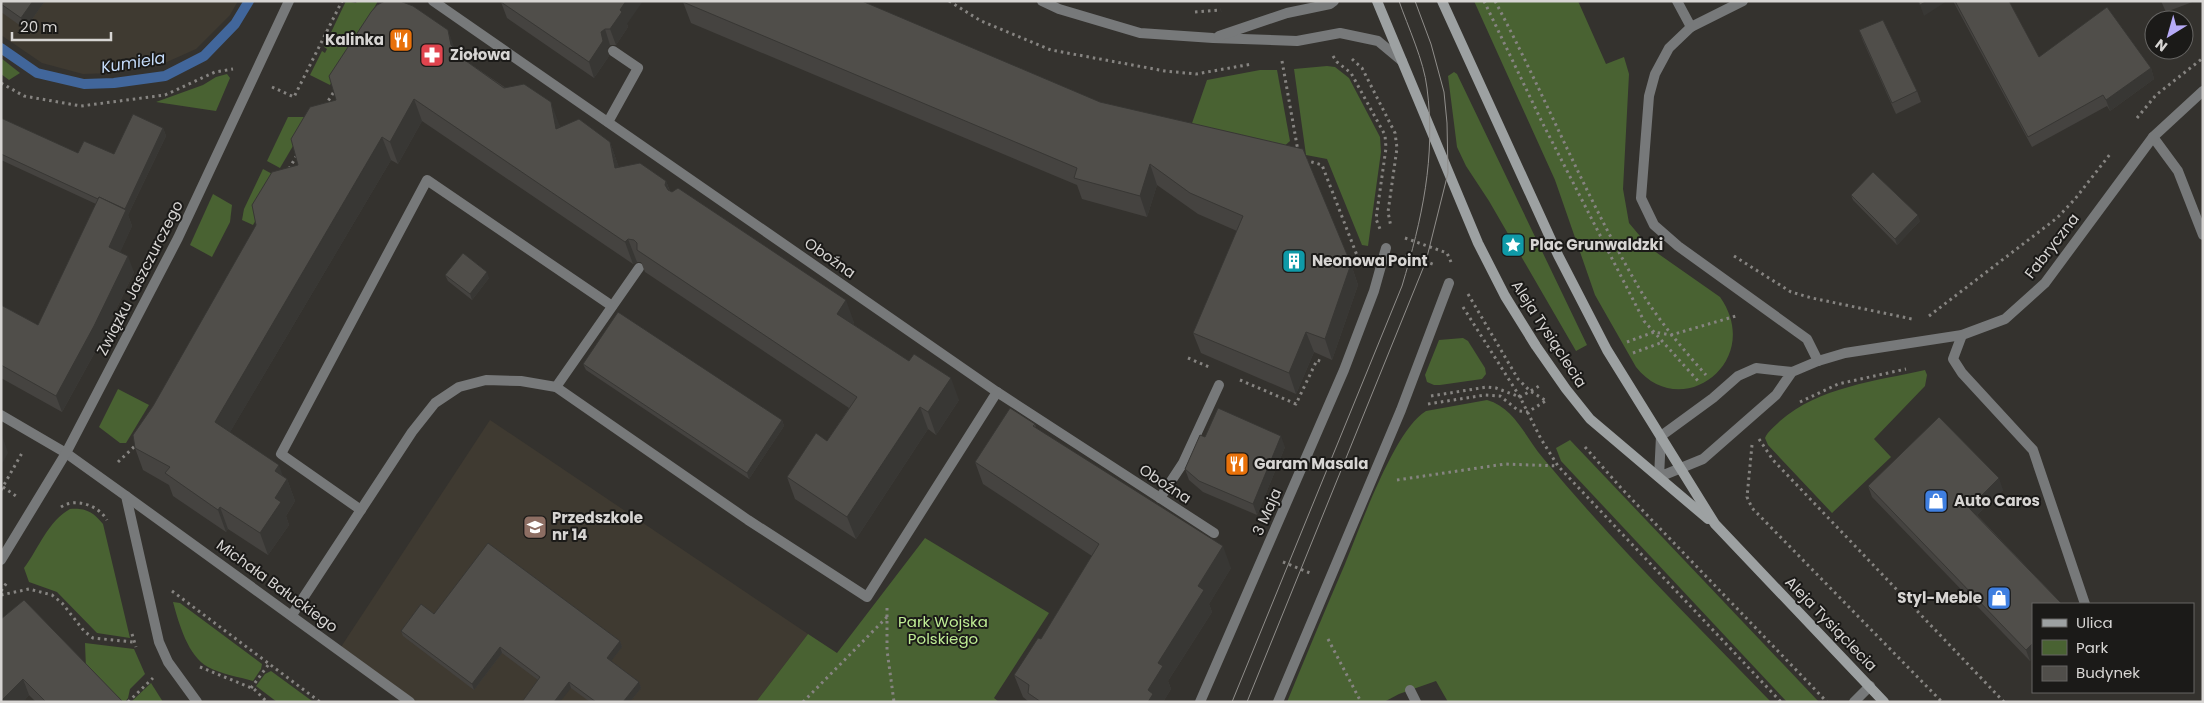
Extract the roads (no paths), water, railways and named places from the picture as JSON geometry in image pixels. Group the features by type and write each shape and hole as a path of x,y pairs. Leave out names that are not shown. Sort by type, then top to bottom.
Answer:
{"main road":[{"name":"Aleja Tysiąclecia","path":"1378,1 1478,243 1505,296 1557,376 1590,419 1715,524 1884,702"},
{"name":"Aleja Tysiąclecia","path":"1442,1 1558,256 1607,350 1715,524"}],"street":[{"name":"Związku Jaszczurczego","path":"1,560 66,453 178,238 255,79 289,1"},
{"name":"Oboźna","path":"433,1 997,392 1214,533"},
{"path":"1042,1 1059,9 1140,33 1297,41 1340,33 1378,41 1402,61"},
{"path":"1213,38 1287,13 1330,4 1334,1"},
{"path":"1677,1 1691,27"},
{"path":"1743,1 1691,27 1669,48 1655,74 1649,96 1641,198 1654,225 1678,246 1808,339 1818,361"},
{"path":"608,122 638,68 613,51"},
{"name":"Fabryczna","path":"1661,436 1713,398 1738,376 1756,368 1792,372 1818,361 1846,353 1962,335 2005,319 2045,283 2153,137 2203,90"},
{"path":"2153,137 2178,171 2203,236"},
{"path":"361,510 281,454 427,180 612,306"},
{"name":"3 Maja","path":"1200,702 1344,370 1374,291 1386,248"},
{"path":"556,387 639,268"},
{"path":"1278,702 1404,401 1448,283"},
{"path":"1962,335 1953,359 1962,373 2033,450 2085,603"},
{"path":"1661,436 1659,477 1703,459 1776,395 1792,372"},
{"path":"292,615 412,432 435,403 459,387 486,380 521,381 556,387 748,520 867,597 997,392"},
{"path":"1160,498 1183,463 1219,385"},
{"name":"Michała Bałuckiego","path":"1,415 66,453 410,702"},
{"path":"126,496 159,642 168,662 198,702"},
{"path":"1854,702 1870,686"},
{"path":"1410,690 1416,702"}],"waterway":[{"name":"Kumiela","path":"1,48 37,73 84,84 114,83 165,76 204,56 235,24 249,1"}],"tram line":[{"path":"1232,702 1402,286 1416,236 1428,163 1430,139 1429,114 1423,67 1399,1"},
{"path":"1247,702 1426,261 1448,173 1444,92 1431,44 1415,1"}],"place":[{"name":"Kalinka","path":"401,40"},
{"name":"Ziołowa","path":"432,55"},
{"name":"Plac Grunwaldzki","path":"1513,245"},
{"name":"Neonowa Point","path":"1294,261"},
{"name":"Garam Masala","path":"1237,464"},
{"name":"Auto Caros","path":"1936,501"},
{"name":"Przedszkole nr 14","path":"535,527"},
{"name":"Styl-Meble","path":"1999,598"}],"park label":[{"name":"Park Wojska Polskiego","path":"943,630"}]}
